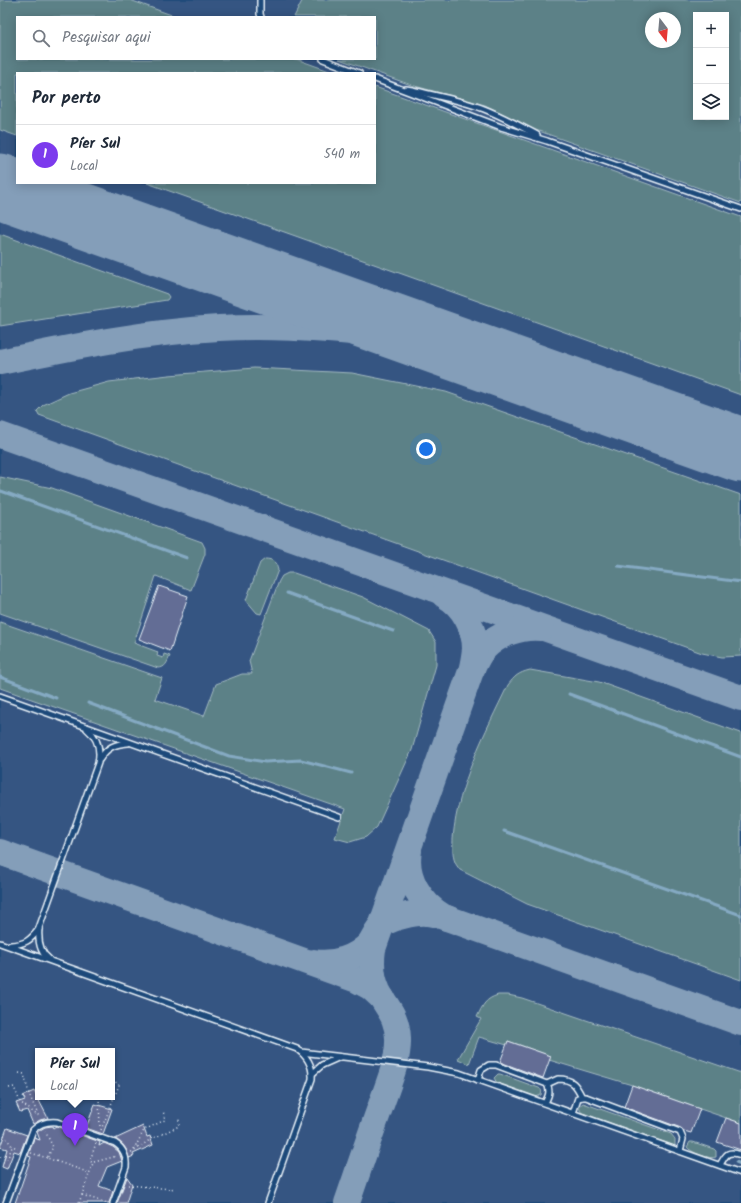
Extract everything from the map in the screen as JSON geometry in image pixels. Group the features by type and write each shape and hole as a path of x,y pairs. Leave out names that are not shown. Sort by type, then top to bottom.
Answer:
{"lane":[{"path":"260,0 261,16"},
{"path":"326,60 356,72"},
{"path":"376,79 501,127 547,140 741,209"},
{"path":"399,88 466,103 484,109 547,140"},
{"path":"0,696 339,817"},
{"path":"83,726 93,734 98,742 98,763"},
{"path":"53,962 45,956 40,945 38,940 39,928 98,763 104,752 112,746 132,743"},
{"path":"8,946 19,945 30,940 39,928"},
{"path":"0,943 289,1046 301,1052 443,1069 459,1073 741,1173"},
{"path":"268,1203 311,1082 312,1074 310,1063 301,1052"},
{"path":"312,1074 322,1065 341,1057"},
{"path":"478,1080 482,1070 489,1065 496,1065 547,1084 558,1079 567,1081 576,1085 582,1097"},
{"path":"545,1103 549,1091 547,1084"},
{"path":"573,1113 578,1098 586,1097 680,1132 683,1139 680,1151"},
{"path":"6,1203 33,1130 43,1123 57,1122 120,1146 127,1162 113,1203"},
{"path":"720,1165 725,1156 728,1154 735,1153 741,1155"}],"path":[{"path":"19,1073 24,1074 28,1094 41,1122"},
{"path":"115,1082 118,1085 115,1093"},
{"path":"9,1088 14,1087 20,1102 38,1116"},
{"path":"99,1100 100,1132 112,1100"},
{"path":"134,1151 144,1130 164,1120 163,1110"},
{"path":"151,1139 179,1126 179,1120"},
{"path":"44,1128 53,1147 47,1158 90,1173"},
{"path":"0,1134 4,1135"},
{"path":"79,1203 90,1173 93,1162 90,1161 98,1137"},
{"path":"0,1157 7,1160 12,1146"},
{"path":"132,1184 171,1189 175,1188"},
{"path":"82,1195 107,1203"}],"shaded area":[{"path":"0,0 741,0 741,1203 0,1203"}],"green space":[{"path":"0,0 130,0 174,16 16,16 16,60 299,60 332,72 16,72 16,136 0,130"},
{"path":"300,0 741,0 741,203 536,130 485,105 411,85 342,60 376,60 376,16 294,16 302,1"},
{"path":"376,87 741,217 741,395 150,184 376,184"},
{"path":"0,234 167,294 169,297 167,300 0,326"},
{"path":"254,368 352,373 446,392 741,495 741,656 722,657 702,653 39,415 37,411 43,405 69,393 109,382 169,375"},
{"path":"0,477 52,488 202,542 205,548 205,554 191,590 156,576 134,643 158,652 157,656 163,658 164,654 170,656 165,666 158,668 0,613"},
{"path":"265,559 274,562 278,570 261,614 257,613 246,600 260,563"},
{"path":"288,573 294,573 363,597 429,631 436,642 436,665 412,750 377,827 366,837 350,842 335,838 345,809 0,688 0,622 162,678 155,699 204,716 216,684 242,674 252,674 249,661 279,581 282,576"},
{"path":"530,670 599,682 741,733 741,980 527,904 460,870 457,866 453,856 453,838 456,818 460,798 474,759 508,685 517,675"},
{"path":"498,995 508,995 522,998 741,1073 741,1123 632,1085 549,1060 551,1056 508,1041 507,1045 479,1037 469,1064 458,1059 481,1019 477,1017 483,1006 490,998"},
{"path":"498,1074 539,1088 542,1091 541,1095 536,1097 497,1083 494,1078"},
{"path":"583,1103 671,1134 675,1139 675,1146 582,1113 580,1110 580,1105"},
{"path":"690,1142 714,1149 716,1151 716,1157 713,1158 700,1155 692,1151 687,1147"}],"building":[{"path":"159,586 188,596 170,651 139,639"},
{"path":"508,1041 551,1056 543,1078 500,1062"},
{"path":"632,1085 700,1109 691,1133 624,1107"},
{"path":"34,1091 35,1100 39,1100 48,1118 33,1124 27,1110 20,1112 16,1103 25,1100 23,1096"},
{"path":"95,1104 112,1109 103,1134 86,1128"},
{"path":"726,1118 741,1123 741,1150 717,1142"},
{"path":"52,1126 53,1128 56,1126 100,1142 99,1146 104,1143 113,1147 119,1152 122,1161 107,1167 99,1186 113,1191 109,1203 15,1203 31,1157 28,1156 34,1138 40,1140 37,1132 45,1127"},
{"path":"143,1126 147,1137 150,1136 153,1145 133,1154 134,1156 129,1158 123,1145 115,1139"},
{"path":"7,1128 27,1135 20,1153 14,1151 7,1169 2,1167 7,1149 0,1147"},
{"path":"127,1177 132,1184 126,1203 117,1203"}],"waterway":[{"path":"1,491 187,558"},
{"path":"618,566 741,582"},
{"path":"287,593 393,631"},
{"path":"0,677 56,698"},
{"path":"569,694 741,757"},
{"path":"88,703 229,756 265,762 301,760 351,773"},
{"path":"504,831 741,915"},
{"path":"0,864 48,880"},
{"path":"736,1162 741,1164"}],"taxiway":[{"path":"0,362 136,337 219,328 302,328 440,342"},
{"path":"0,435 741,698"},
{"path":"347,1203 392,1072 398,1046 396,1023 381,997 374,981 372,965 373,949 471,671 474,658 475,649 473,633 467,618 457,605 444,595"},
{"path":"472,669 481,652 502,635 525,628 541,628"},
{"path":"409,851 409,870 416,889 428,905 444,917 741,1023"},
{"path":"0,852 357,980 370,987 382,998"},
{"path":"314,962 322,963 337,961 358,953 370,943 382,925 397,918 422,913 447,918"}],"runway":[{"path":"0,186 741,450"}],"place":[{"name":"Píer Sul","path":"75,1146"}]}
